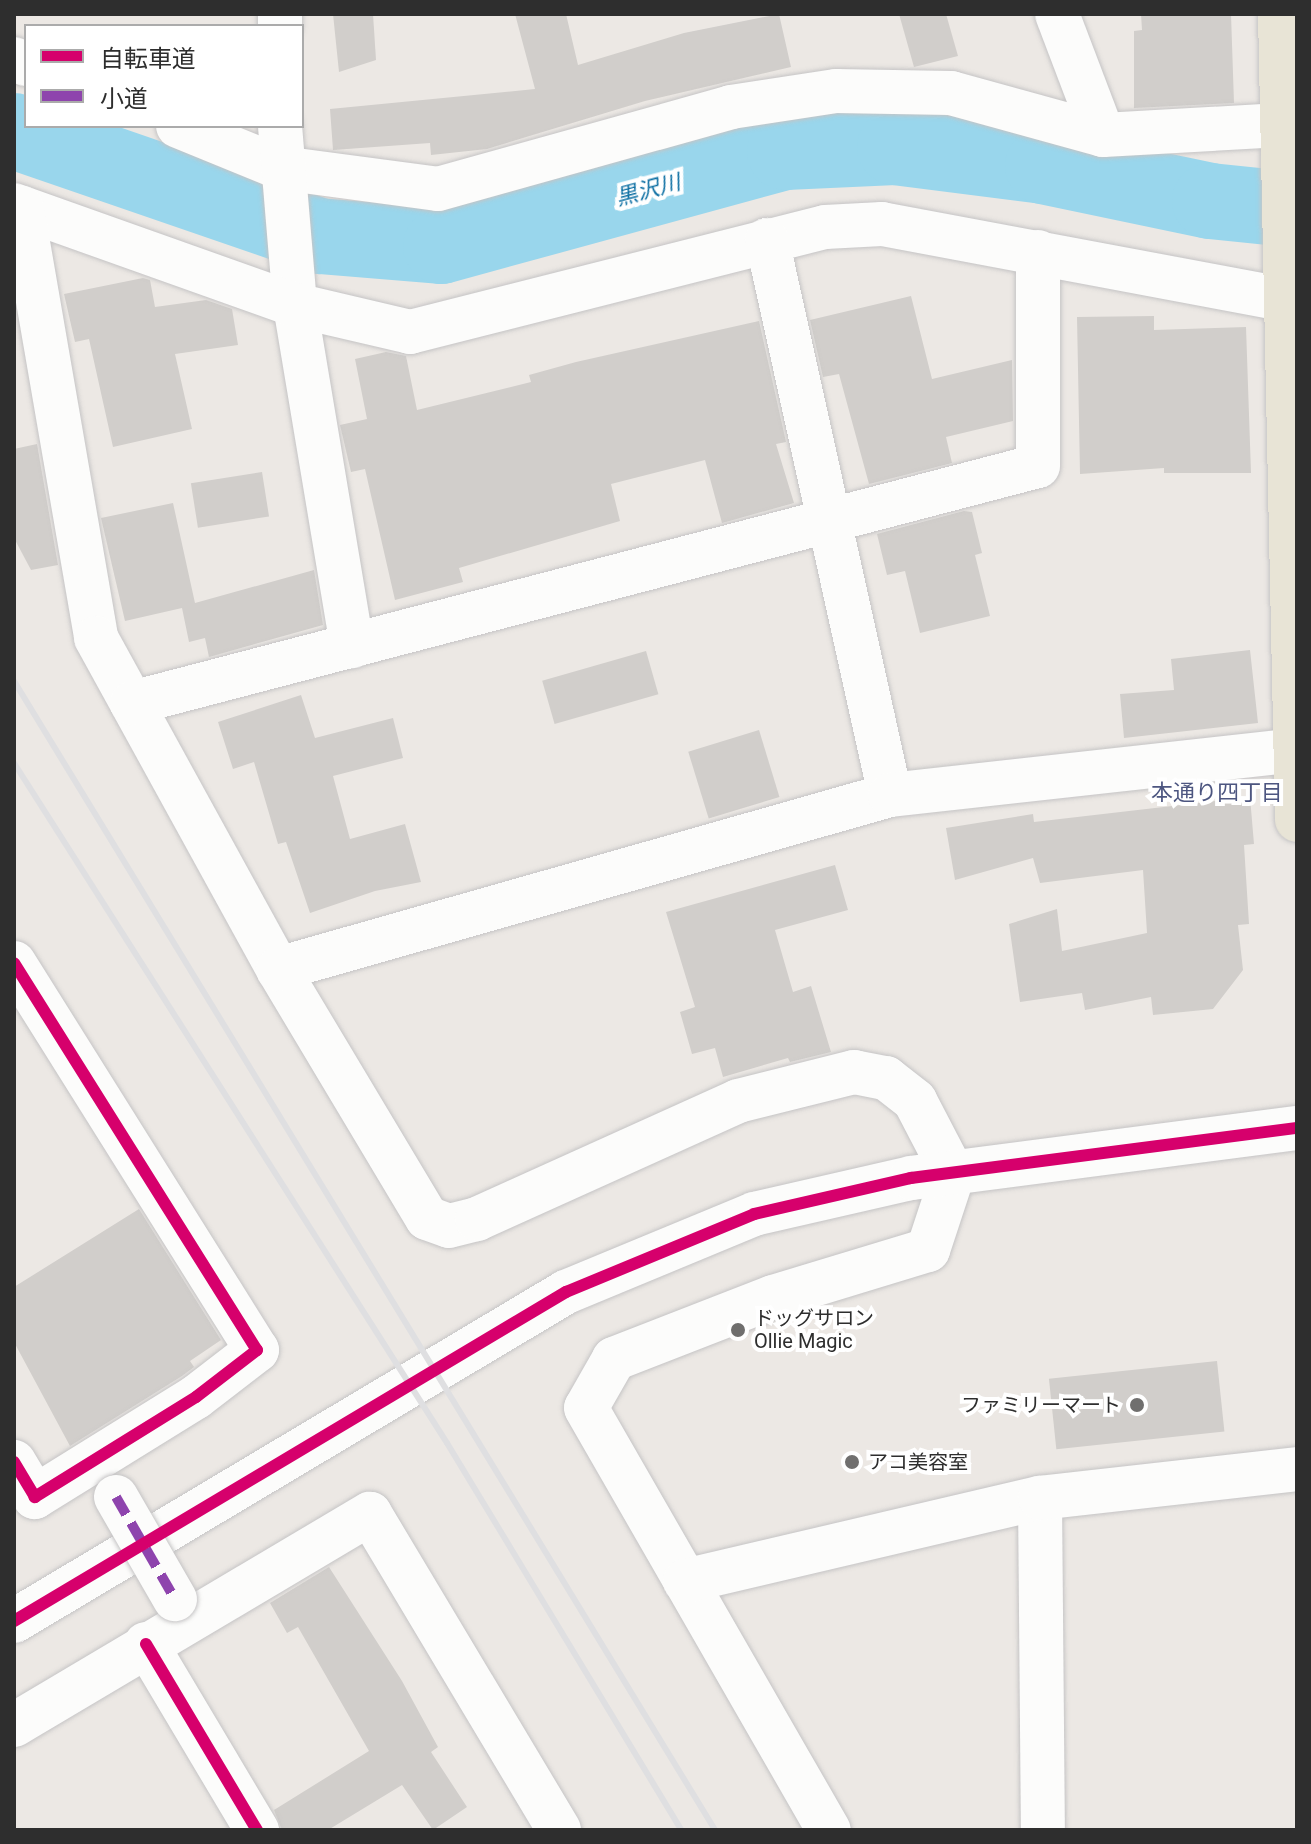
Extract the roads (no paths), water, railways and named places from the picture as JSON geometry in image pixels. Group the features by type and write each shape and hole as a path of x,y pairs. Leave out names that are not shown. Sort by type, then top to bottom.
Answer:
{"main road":[{"path":"1280,14 1287,142 1282,288 1297,820"}],"street":[{"path":"1057,14 1103,135"},
{"path":"188,128 280,147 438,189 731,107 836,91 951,93 1103,135 1287,142"},
{"path":"280,147 295,305 352,646"},
{"path":"829,1830 586,1408 614,1359 773,1297 928,1250 953,1174 915,1101 886,1078 854,1072 738,1101 477,1219 449,1226 427,1218 278,969 96,638 18,206 295,305 410,332 767,240 825,227 882,224 1038,252 1282,288"},
{"path":"767,240 826,522 890,795"},
{"path":"132,703 1038,466 1038,252"},
{"path":"278,969 890,795 1296,750"},
{"path":"14,963 257,1350 196,1397 25,1480"},
{"path":"14,1621 566,1292 754,1214 911,1178 1297,1128"},
{"path":"685,1581 1040,1498 1297,1469"},
{"path":"116,1497 175,1599"},
{"path":"1040,1498 1043,1830"},
{"path":"14,1725 370,1514 559,1830"},
{"path":"146,1644 257,1830"}],"waterway":[{"name":"黒沢川","path":"14,131 319,236 441,246 785,152 895,147 1043,166 1210,201 1297,210"}],"railway":[{"path":"14,681 715,1830"},
{"path":"14,763 447,1443 681,1830"}],"place":[{"name":"ドッグサロン Ollie Magic","path":"738,1330"},
{"name":"ファミリーマート","path":"1137,1405"},
{"name":"アコ美容室","path":"852,1462"}],"district":[{"name":"本通り四丁目","path":"1217,793"}]}
